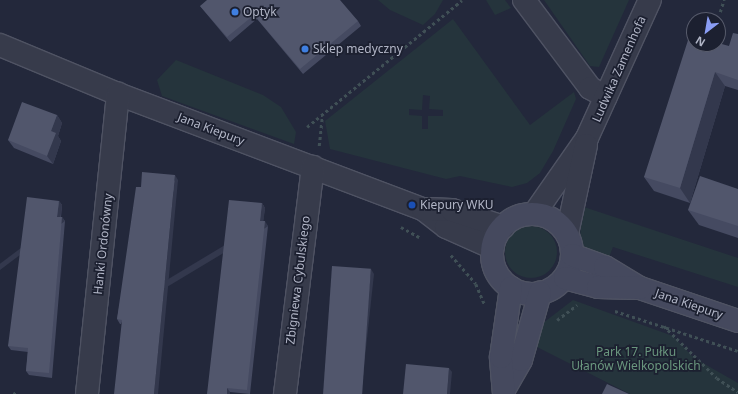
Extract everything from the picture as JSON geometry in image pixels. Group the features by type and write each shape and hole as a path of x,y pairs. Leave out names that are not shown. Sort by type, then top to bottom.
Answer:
{"street":[{"path":"524,0 590,88 606,97"},
{"name":"Ludwika Zamenhofa","path":"567,234 588,138 650,0"},
{"name":"Jana Kiepury","path":"0,45 118,94 316,159 423,209 446,227 493,248"},
{"name":"Hanki Ordonówny","path":"87,394 118,94"},
{"name":"Ludwika Zamenhofa","path":"534,214 588,138"},
{"name":"Zbigniewa Cybulskiego","path":"285,394 316,159"},
{"name":"Jana Kiepury","path":"423,209 452,210 503,227"},
{"path":"505,391 521,360 540,294 565,278 572,255 567,234 554,221 534,214 517,217 503,227 493,248 494,267 511,288 540,294"},
{"name":"Jana Kiepury","path":"572,255 605,267 640,288 738,321"},
{"name":"Jana Kiepury","path":"565,278 598,287 640,288"},
{"path":"505,391 501,357 511,288"}],"path":[{"path":"307,127 322,117 462,0"},
{"path":"720,12 724,0"},
{"path":"316,159 322,117"},
{"path":"393,222 425,240"},
{"path":"444,251 476,284 486,311"},
{"path":"551,325 577,305 584,305"},
{"path":"606,309 663,325 738,351"},
{"path":"663,325 717,378 738,392"},
{"path":"13,394 17,392"}],"green space":[{"path":"378,0 443,0 435,14 423,25 390,10"},
{"path":"486,0 505,0 511,8 495,15"},
{"path":"544,0 629,0 599,67 590,66"},
{"path":"453,19 530,125 574,92 576,99 553,151 540,173 527,183 512,187 460,176 446,179 330,149 325,121","holes":["423,95 430,96 429,109 443,110 443,116 428,116 428,129 422,129 422,116 409,115 409,109 422,110"]},
{"path":"176,60 263,95 281,107 296,132 294,144 162,96 157,80"},
{"path":"581,206 738,258 738,287 613,247 608,260 580,249"},
{"path":"531,226 541,228 549,234 555,242 557,252 555,262 549,270 541,276 531,278 521,276 513,270 507,262 505,252 507,242 513,234 521,228"},
{"name":"Park 17. Pułku Ułanów Wielkopolskich","path":"573,300 673,336 694,358 738,383 738,394 630,394 533,345 543,323"}],"building":[{"path":"207,0 340,0 358,21 300,69 254,15 227,37 200,6"},
{"path":"733,33 738,34 738,80 715,72 680,188 644,177 686,46 686,52 726,52 726,45 729,46"},
{"path":"22,102 57,115 51,131 56,133 47,156 8,140"},
{"path":"142,172 175,175 154,394 114,394 122,320 117,319 136,187 141,187"},
{"path":"700,176 738,189 738,226 688,210"},
{"path":"27,197 59,201 57,217 62,217 49,373 26,371 28,348 8,346"},
{"path":"229,200 262,203 260,221 265,221 247,390 227,388 227,394 207,394"},
{"path":"332,266 371,269 362,394 323,394"},
{"path":"406,364 449,368 447,394 403,394"},
{"path":"607,384 629,394 602,394"}],"place":[{"name":"Optyk","path":"235,12"},
{"name":"Sklep medyczny","path":"305,49"},
{"name":"Kiepury WKU","path":"412,205"}]}
